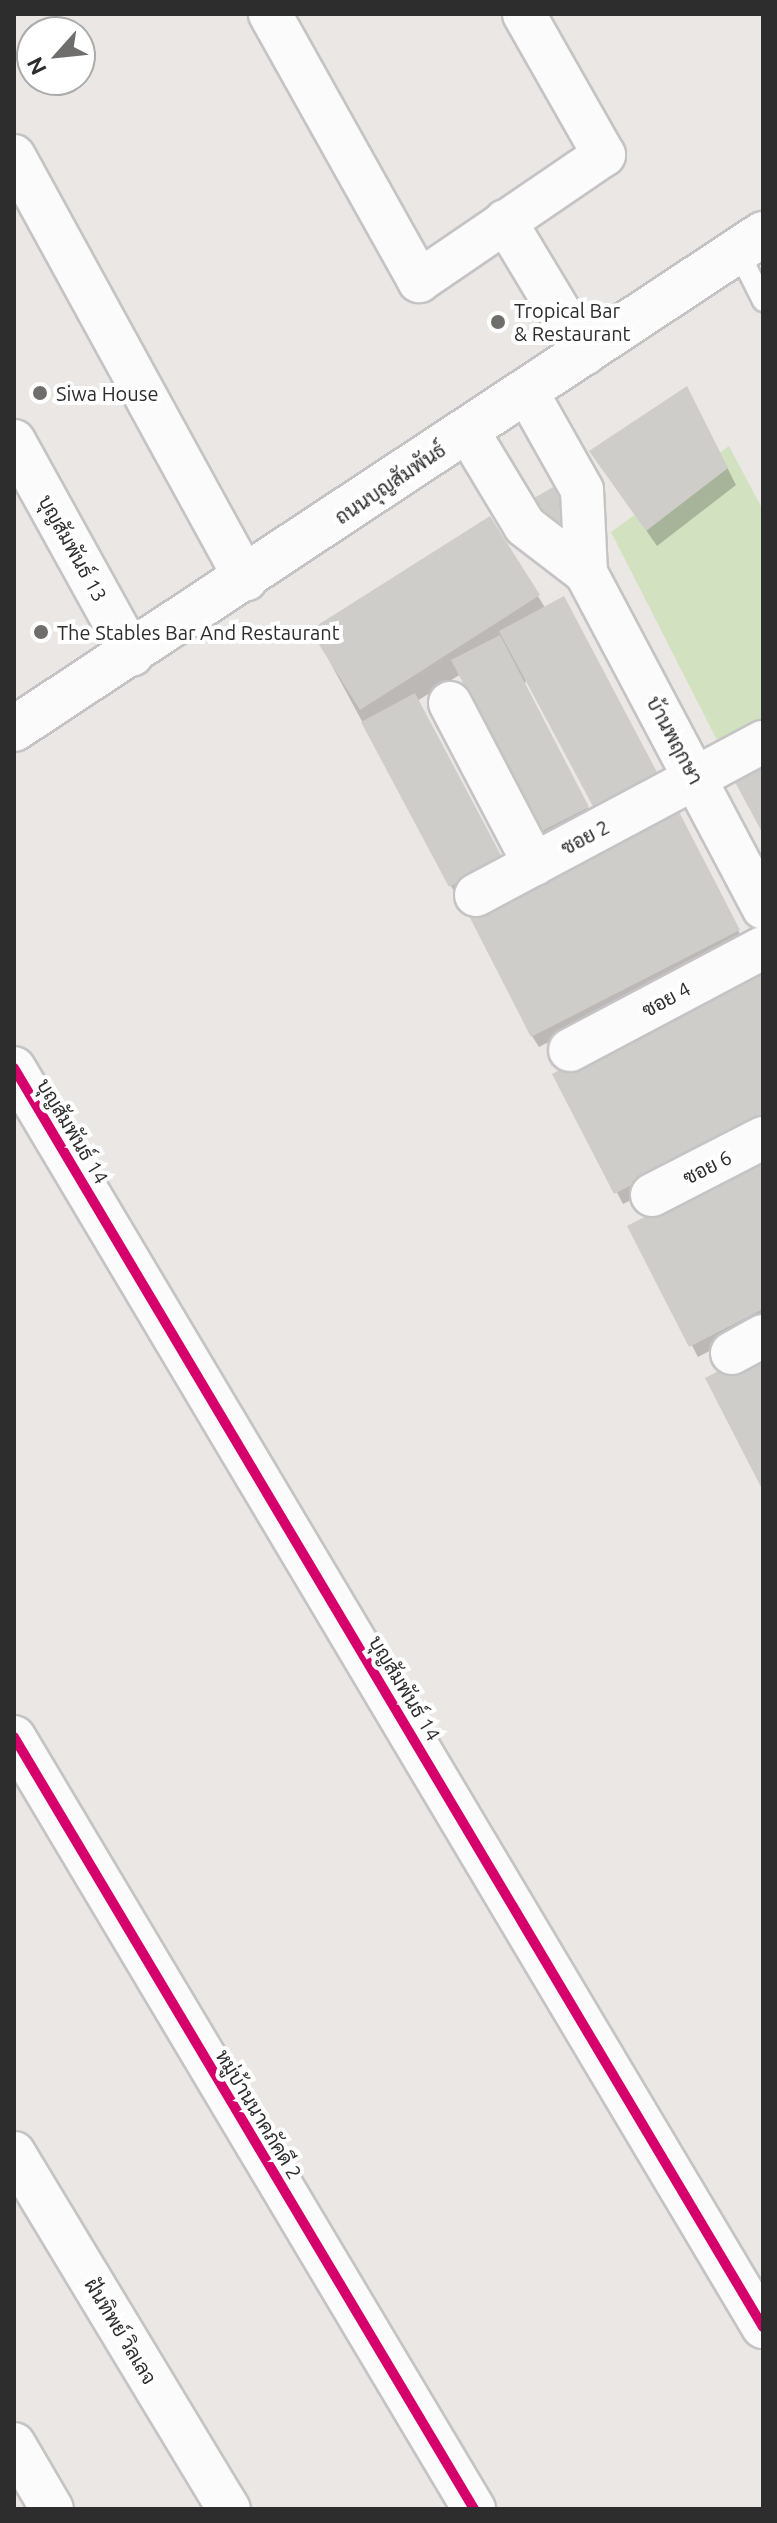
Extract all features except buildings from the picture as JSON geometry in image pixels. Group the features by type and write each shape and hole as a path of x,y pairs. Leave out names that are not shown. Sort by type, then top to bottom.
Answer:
{"street":[{"path":"270,14 419,281 604,155 524,14"},
{"path":"14,156 246,580"},
{"path":"505,221 585,354"},
{"name":"ถนนบุญสัมพันธ์","path":"14,729 246,580 467,430 528,394 750,242"},
{"name":"บ้านพฤกษา","path":"528,394 582,490 586,573"},
{"name":"บ้านพฤกษา","path":"467,430 525,526 586,573 763,908"},
{"name":"บุญสัมพันธ์ 13","path":"14,441 132,655"},
{"path":"450,703 534,864"},
{"name":"ซอย 2","path":"476,895 763,742"},
{"name":"ซอย 4","path":"570,1050 763,948"},
{"name":"บุญสัมพันธ์ 14","path":"14,1068 763,2327"},
{"name":"ซอย 6","path":"652,1195 763,1138"},
{"name":"หมู่บ้านนาคภัคดี 2","path":"14,1737 474,2509"},
{"name":"ฝันทิพย์ วิลเลจ","path":"14,2153 229,2509"}],"lane":[{"path":"750,242 763,301"}],"green space":[{"path":"729,446 763,510 763,724 720,746 611,532"}],"cycle path":[{"path":"14,1068 763,2327"},
{"path":"14,1737 474,2509"}],"place":[{"name":"Tropical Bar & Restaurant","path":"498,322"},
{"name":"Siwa House","path":"40,393"},
{"name":"The Stables Bar And Restaurant","path":"41,632"}]}
